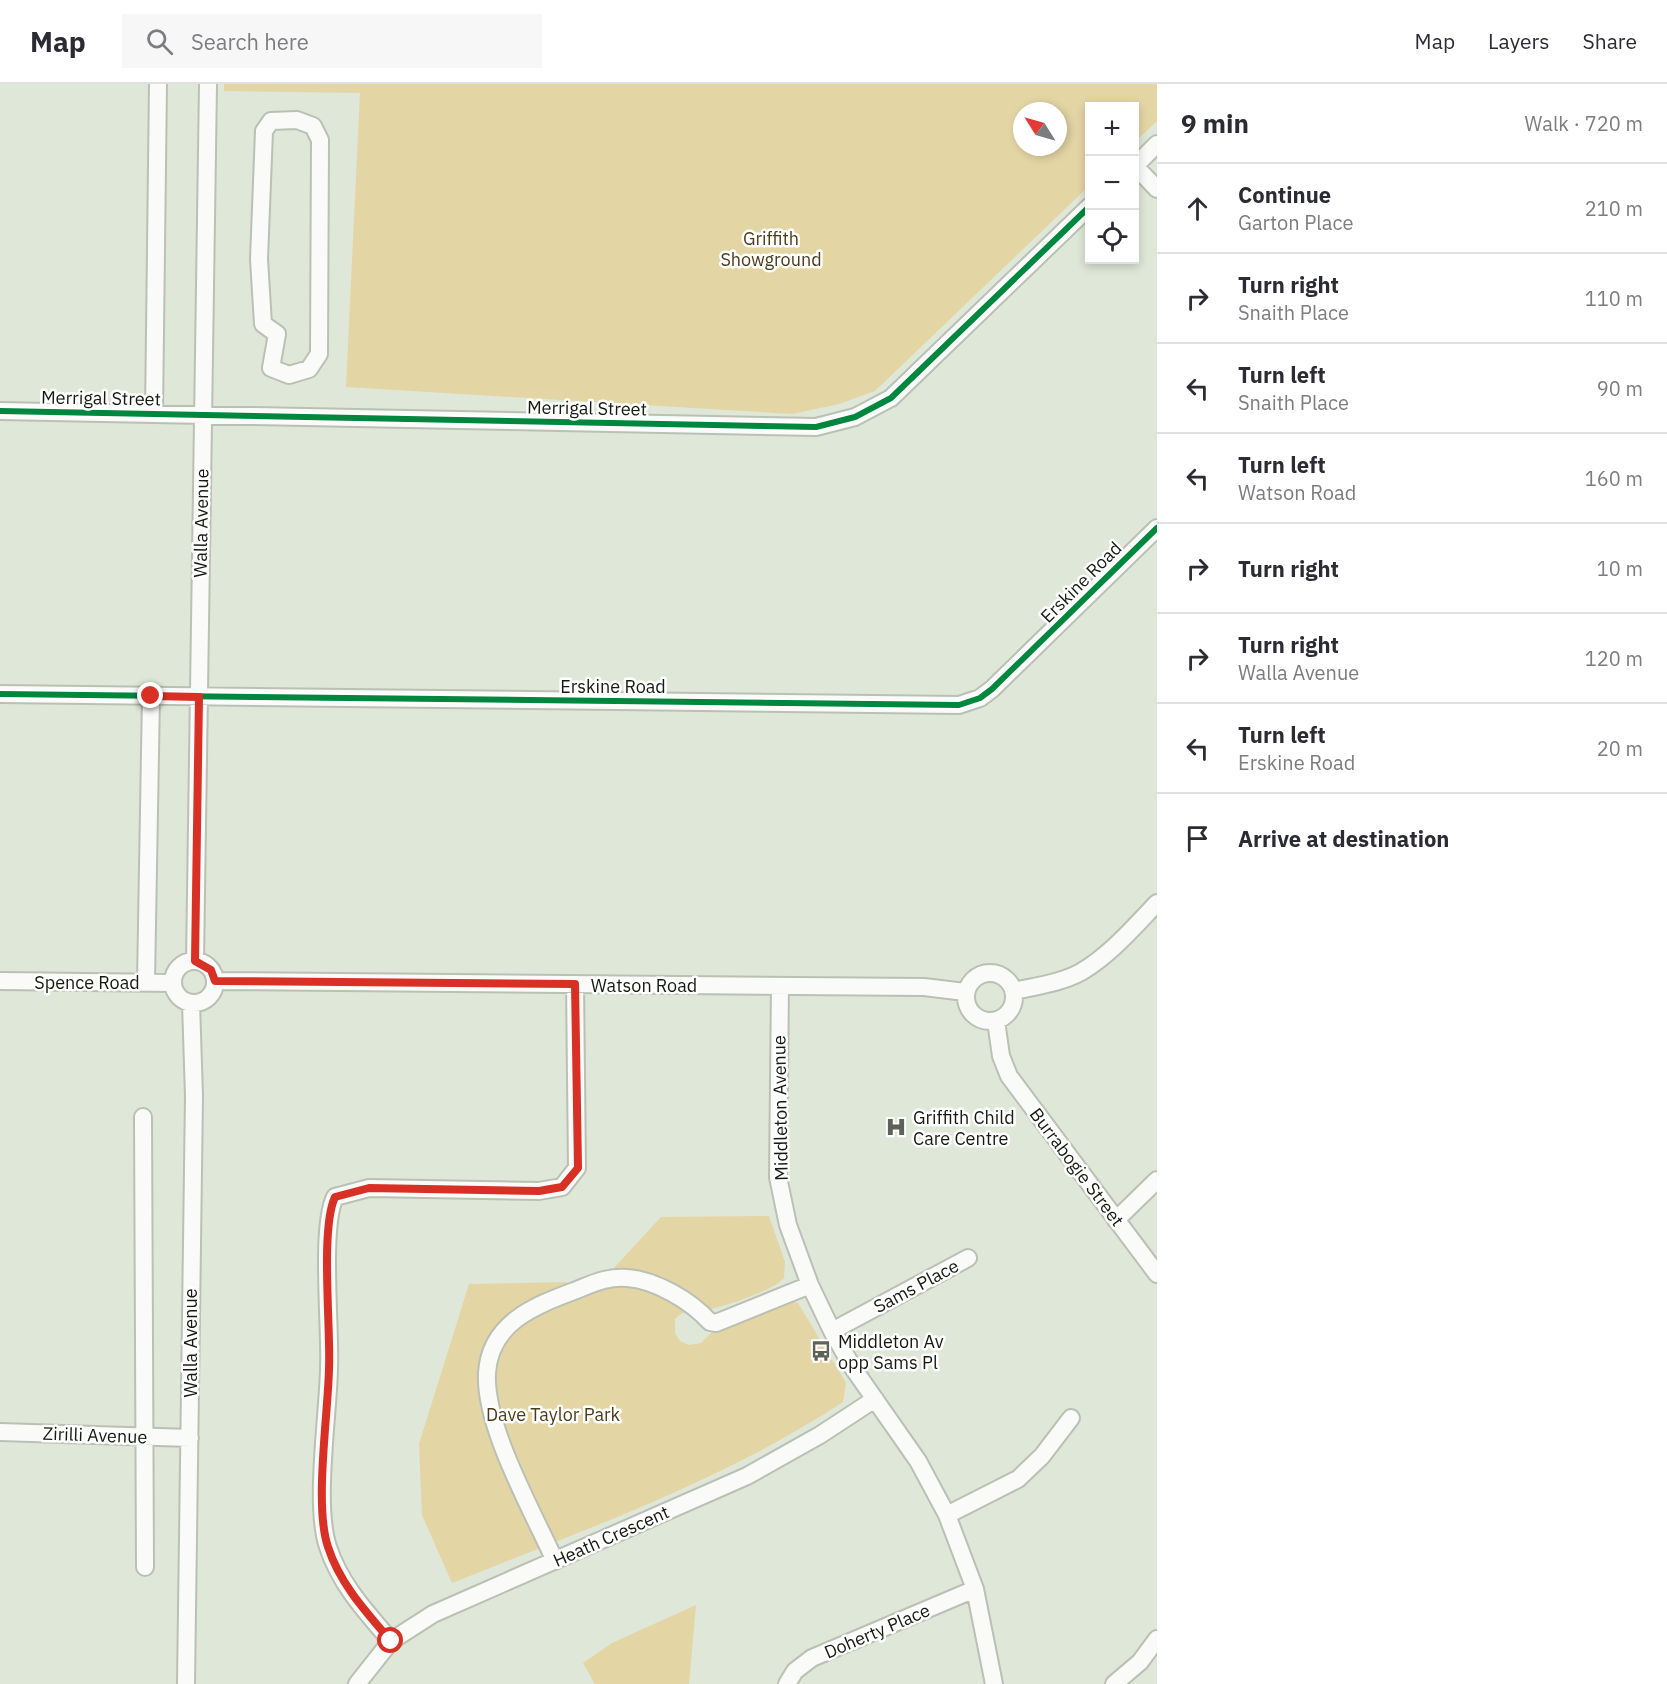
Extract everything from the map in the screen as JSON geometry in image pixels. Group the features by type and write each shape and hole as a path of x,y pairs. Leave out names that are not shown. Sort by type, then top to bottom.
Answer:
{"street":[{"path":"154,414 158,84"},
{"name":"Walla Avenue","path":"195,961 208,84"},
{"path":"297,120 313,126 320,140 319,354 309,369 289,375 272,368 277,334 263,324 261,305 264,131 271,122 297,120"},
{"path":"1139,163 1157,144"},
{"path":"1139,171 1157,189"},
{"name":"Merrigal Street","path":"0,411 816,426 855,417 891,398 1085,210"},
{"name":"Erskine Road","path":"0,694 959,705 980,698 992,689 1157,528"},
{"path":"146,982 151,696"},
{"path":"1014,991 1062,980 1081,972 1109,950 1157,903"},
{"path":"195,961 211,970 215,981 208,998 191,1003 178,996 174,976 182,965 195,961"},
{"path":"983,973 996,973 1007,980 1014,991 1007,1015 996,1021 984,1022 972,1016 966,1005 965,992 971,980 983,973"},
{"name":"Spence Road","path":"0,981 174,983"},
{"name":"Watson Road","path":"215,981 924,987 965,992"},
{"path":"391,1641 348,1590 327,1546 323,1507 330,1368 329,1215 335,1197 369,1188 539,1191 562,1187 578,1168 575,984"},
{"name":"Middleton Avenue","path":"780,986 778,1177 788,1226 810,1285 832,1331 918,1461 947,1515 975,1589 994,1684"},
{"name":"Walla Avenue","path":"186,1684 194,1096 191,1003"},
{"name":"Burrabogie Street","path":"996,1021 1001,1056 1009,1076 1157,1274"},
{"path":"143,1117 145,1567"},
{"path":"1116,1220 1157,1180"},
{"name":"Sams Place","path":"832,1331 968,1258"},
{"path":"555,1561 496,1430 488,1400 490,1357 496,1339 510,1323 539,1305 606,1279 638,1280 682,1299 710,1322 716,1323 810,1285"},
{"name":"Heath Crescent","path":"357,1684 391,1641 433,1614 747,1476 810,1441 875,1399"},
{"path":"947,1515 1018,1479 1042,1456 1071,1418"},
{"name":"Zirilli Avenue","path":"0,1432 190,1438"},
{"name":"Doherty Place","path":"787,1684 795,1671 812,1658 975,1589"},
{"path":"1114,1684 1140,1662 1157,1639"}],"green space":[{"name":"Griffith Showground","path":"224,84 1157,84 1157,121 1139,138 1139,102 1085,102 1085,190 875,391 839,404 792,414 346,387 360,93 224,91"},
{"name":"Dave Taylor Park","path":"769,1216 785,1262 784,1278 762,1292 741,1300 679,1315 675,1319 675,1333 680,1341 689,1345 701,1343 716,1328 782,1299 798,1303 846,1383 843,1402 750,1456 702,1480 603,1523 452,1583 422,1515 419,1444 469,1284 566,1282 587,1297 661,1217"},
{"path":"696,1605 689,1684 595,1684 583,1663 612,1643"}],"cycle path":[{"path":"0,411 816,427 855,417 891,398 1086,210"},
{"path":"0,694 959,705 980,698 992,689 1157,528"}],"place":[{"name":"Griffith Child Care Centre","path":"896,1127"},
{"name":"Middleton Av opp Sams Pl","path":"821,1351"}],"route":[{"path":"151,696 199,697 195,961 207,965 215,981 575,984 578,1168 562,1187 539,1191 369,1188 335,1197 332,1204 328,1236 330,1368 323,1507 327,1546 348,1590 391,1641"}]}
